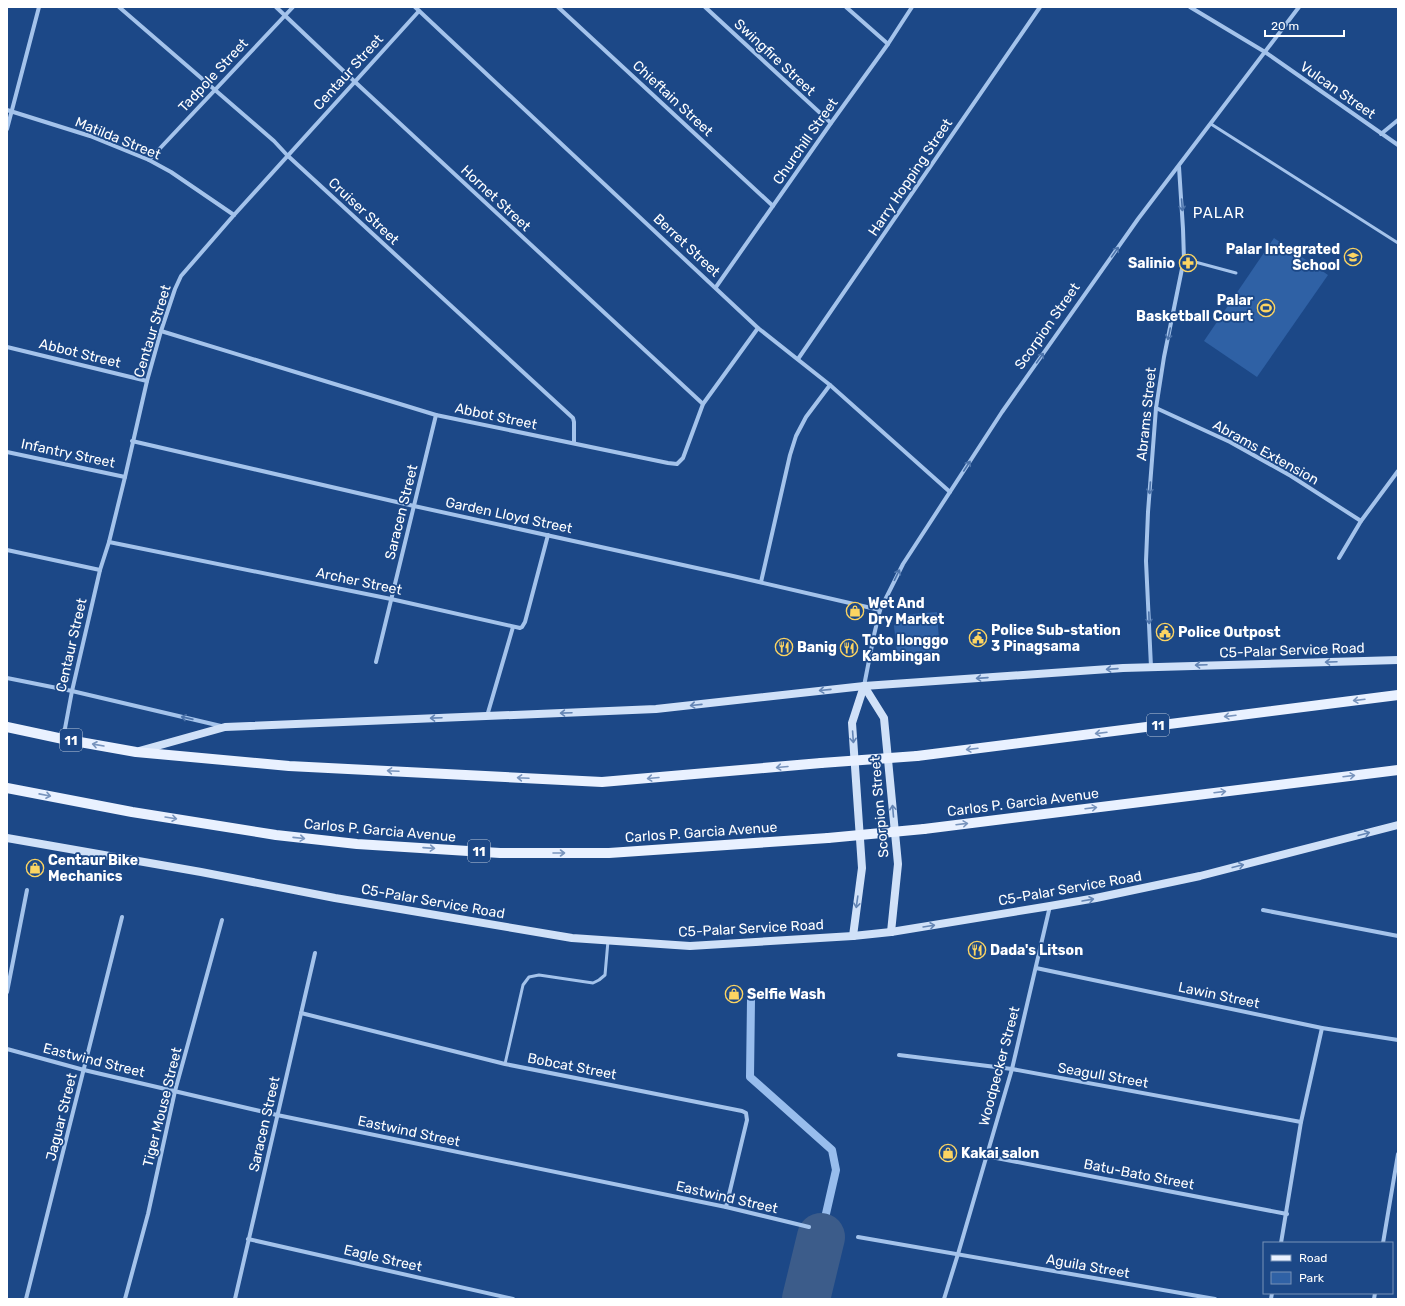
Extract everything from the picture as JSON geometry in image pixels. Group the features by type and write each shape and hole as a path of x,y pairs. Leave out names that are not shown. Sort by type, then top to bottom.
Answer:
{"main road":[{"name":"11","path":"7,727 136,752 289,766 602,782 917,756 1398,695"},
{"name":"Carlos P. Garcia Avenue","path":"7,788 132,812 276,835 357,844 500,853 609,853 828,838 924,829 1398,770"}],"street":[{"path":"7,129 9,110 39,7"},
{"name":"Cruiser Street","path":"119,7 274,141 287,156 573,418 574,443"},
{"name":"Hornet Street","path":"276,7 354,82 703,404"},
{"name":"Tadpole Street","path":"149,160 293,7"},
{"name":"Berret Street","path":"415,7 716,287 758,328 830,384 950,492"},
{"name":"Chieftain Street","path":"558,7 773,206"},
{"name":"Swingfire Street","path":"705,7 831,123"},
{"path":"846,7 888,44"},
{"name":"Churchill Street","path":"716,287 888,44 912,7"},
{"name":"Harry Hopping Street","path":"798,359 1040,7"},
{"name":"Vulcan Street","path":"1190,7 1265,52 1398,145"},
{"name":"Scorpion Street","path":"853,936 862,868 852,723 864,686 880,610 903,564 1029,374 1138,219 1298,7"},
{"name":"Centaur Street","path":"63,739 72,691 100,570 109,542 147,380 161,331 181,276 234,215 419,11"},
{"name":"Matilda Street","path":"9,110 90,136 149,160 171,172 234,215"},
{"path":"1381,134 1398,120"},
{"name":"Abrams Street","path":"1151,667 1146,561 1156,408 1164,356 1184,259 1178,166"},
{"name":"Abbot Street","path":"161,331 436,415 668,464 677,464 683,458 703,404 758,328"},
{"name":"Abbot Street","path":"7,347 147,380"},
{"path":"761,582 790,455 796,436 806,418 830,384"},
{"name":"Abrams Extension","path":"1156,408 1230,442 1291,476 1362,521"},
{"name":"Saracen Street","path":"376,662 436,415"},
{"name":"Garden Lloyd Street","path":"132,441 414,506 761,582 880,610"},
{"name":"Infantry Street","path":"7,452 125,477"},
{"path":"1339,558 1362,521 1398,471"},
{"path":"487,716 513,627 520,628 525,622 548,535"},
{"name":"Archer Street","path":"109,542 391,599 513,627"},
{"path":"7,550 100,570"},
{"name":"C5-Palar Service Road","path":"136,752 224,727 656,709 864,686 1151,667 1398,660"},
{"path":"7,678 72,691 224,727"},
{"name":"Scorpion Street","path":"864,686 884,718 898,864 891,932"},
{"name":"C5-Palar Service Road","path":"7,838 201,872 343,899 572,938 690,946 853,936 891,932 1050,906 1200,876 1398,825"},
{"path":"7,992 27,890"},
{"name":"Woodpecker Street","path":"944,1299 1012,1069 1050,906"},
{"path":"1263,910 1398,936"},
{"name":"Jaguar Street","path":"26,1299 122,917"},
{"name":"Tiger Mouse Street","path":"125,1299 148,1214 175,1091 222,920"},
{"name":"Saracen Street","path":"235,1299 315,953"},
{"name":"Lawin Street","path":"1036,968 1322,1028 1398,1040"},
{"name":"Bobcat Street","path":"301,1013 506,1064 742,1111 746,1113 747,1120 726,1206"},
{"path":"1281,1242 1301,1122 1322,1028"},
{"name":"Eastwind Street","path":"7,1049 84,1070 277,1115 726,1206 809,1227"},
{"name":"Seagull Street","path":"899,1055 1012,1069 1301,1122"},
{"path":"1384,1242 1398,1154"},
{"name":"Batu-Bato Street","path":"986,1156 1287,1214"},
{"path":"858,1237 958,1254"},
{"name":"Eagle Street","path":"248,1239 513,1299"},
{"name":"Aguila Street","path":"958,1254 1214,1299"}],"lane":[{"path":"1211,124 1398,243"},
{"path":"1184,259 1236,273"},
{"path":"506,1064 523,985 529,977 539,975 592,983 599,980 605,975 608,940"}],"green space":[{"name":"Palar Basketball Court","path":"1274,238 1328,275 1257,377 1204,341"},
{"path":"937,612 940,653 897,655 894,626 900,615"}],"waterway":[{"path":"751,1000 750,1077 832,1150 836,1170 825,1218"},
{"path":"806,1299 821,1237"}],"place":[{"name":"Palar Integrated School","path":"1353,257"},
{"name":"Salinio","path":"1188,263"},
{"name":"Palar Basketball Court","path":"1266,308"},
{"name":"Wet And Dry Market","path":"855,611"},
{"name":"Police Outpost","path":"1165,632"},
{"name":"Police Sub-station 3 Pinagsama","path":"978,638"},
{"name":"Banig","path":"784,647"},
{"name":"Toto Ilonggo Kambingan","path":"849,648"},
{"name":"Centaur Bike Mechanics","path":"35,868"},
{"name":"Dada's Litson","path":"977,950"},
{"name":"Selfie Wash","path":"734,994"},
{"name":"Kakai salon","path":"948,1153"}],"district":[{"name":"PALAR","path":"1219,213"}]}
